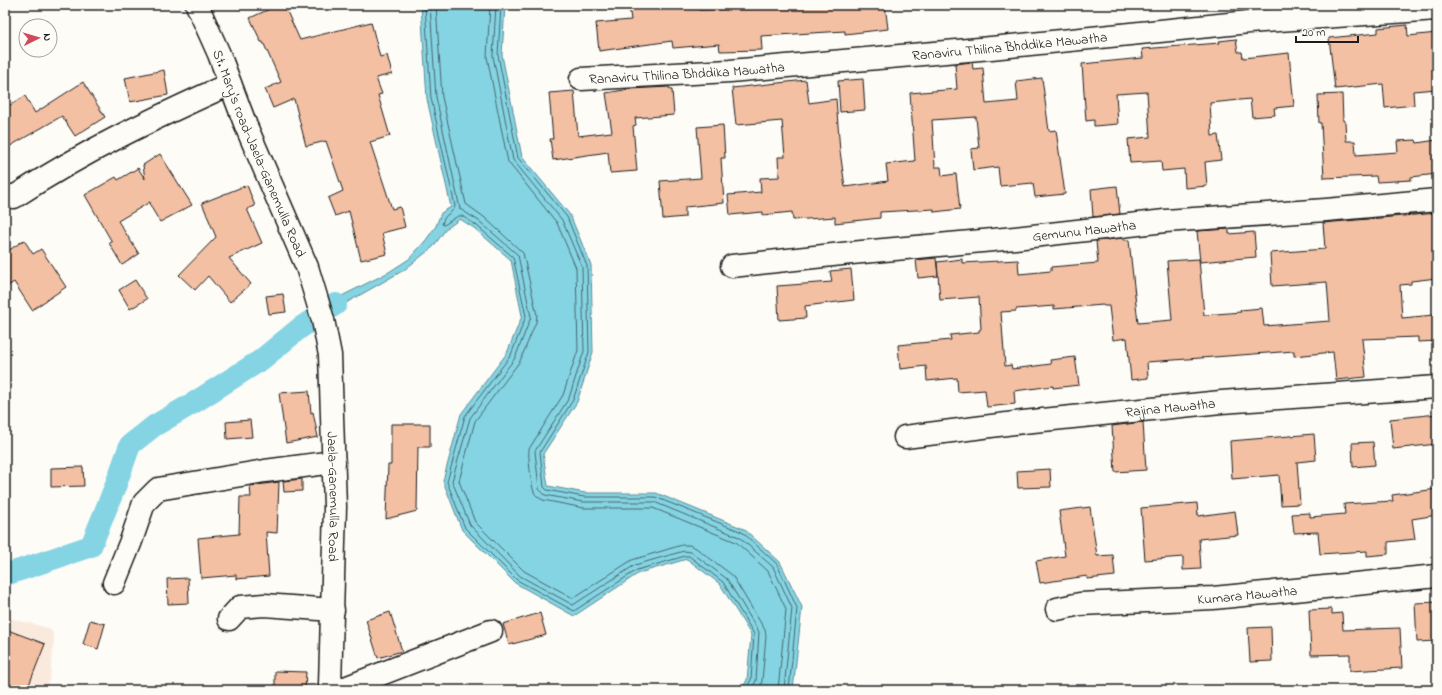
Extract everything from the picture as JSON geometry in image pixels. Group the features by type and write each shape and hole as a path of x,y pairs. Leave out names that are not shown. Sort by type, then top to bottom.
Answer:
{"street":[{"name":"St. Mary's road-Jaela-Ganemulla Road","path":"198,5 219,54 246,126 307,267 320,312"},
{"name":"Ranaviru Thilina Bhddika Mawatha","path":"581,79 730,71 991,48 1249,22 1437,9"},
{"path":"5,195 14,197 79,158 136,127 230,84"},
{"name":"Gemunu Mawatha","path":"732,266 851,253 1015,238 1165,221 1437,200"},
{"name":"Jaela-Ganemulla Road","path":"320,312 330,354 334,462 335,507 331,690"},
{"name":"Rajina Mawatha","path":"905,437 1023,422 1221,402 1437,387"},
{"path":"114,583 144,503 158,489 265,470 334,462"},
{"name":"Kumara Mawatha","path":"1056,609 1080,604 1213,598 1437,576"},
{"path":"229,619 240,607 264,605 333,610"},
{"path":"340,690 491,631"}],"shaded area":[{"path":"5,617 48,628 53,633 54,640 50,678 45,690 5,690"}],"water":[{"path":"421,5 505,5 502,55 522,157 570,215 591,265 593,352 577,402 543,454 548,486 585,493 656,493 744,529 780,562 802,607 793,690 741,690 747,680 751,635 720,584 687,559 639,573 574,616 515,583 462,530 443,481 461,414 507,353 522,316 511,260 474,228 460,219 446,229 433,247 404,270 332,311 328,303 389,272 409,259 436,226 441,213 451,207 427,99"}],"building":[{"path":"278,5 284,5 300,40 371,22 380,57 387,55 392,74 376,78 382,94 378,95 390,136 370,142 392,209 400,207 405,227 382,233 387,254 361,260 349,211 335,216 328,198 343,191 326,141 306,146 294,99 273,108 265,89 281,82 263,42 261,42 250,18"},
{"path":"629,5 699,5 699,10 782,8 782,5 885,5 888,29 845,34 845,31 761,36 762,50 720,51 719,44 673,48 672,41 599,51 596,23 631,20"},
{"path":"1407,25 1408,36 1437,33 1437,89 1413,91 1414,105 1385,108 1383,84 1335,89 1329,38 1378,33 1378,28"},
{"path":"1236,39 1238,52 1242,52 1243,58 1289,53 1294,106 1274,108 1275,115 1252,117 1250,99 1210,103 1212,136 1218,135 1221,160 1205,162 1207,186 1185,188 1184,169 1162,171 1161,161 1130,163 1128,139 1150,137 1147,92 1116,94 1118,124 1094,126 1094,120 1086,121 1082,64 1143,58 1142,49 1220,43 1219,41"},
{"path":"972,62 973,69 983,68 986,104 1018,101 1016,81 1042,78 1049,131 1056,130 1065,194 1035,197 1033,183 1000,186 998,167 973,170 971,149 979,148 976,117 932,120 935,167 941,167 942,176 956,174 960,209 934,212 934,209 880,212 880,218 835,223 835,217 793,220 792,212 763,215 763,212 730,215 728,195 761,192 760,178 779,177 778,157 785,157 782,121 736,125 732,88 806,80 809,103 836,99 840,151 845,187 888,181 886,164 915,161 910,93 957,89 955,64"},
{"path":"164,70 168,95 130,102 125,78"},
{"path":"863,79 865,110 840,112 838,81"},
{"path":"83,82 105,117 75,136 62,116 5,149 5,108 25,96 35,113"},
{"path":"669,87 670,90 672,90 674,115 635,118 636,125 633,126 637,171 610,173 608,152 553,160 550,139 553,139 549,93 574,91 578,136 612,132 606,93 630,89"},
{"path":"1342,94 1343,121 1345,121 1346,141 1355,141 1356,155 1398,152 1397,141 1416,140 1417,143 1437,140 1437,174 1411,177 1411,180 1377,182 1376,176 1324,178 1318,95"},
{"path":"723,125 725,158 721,158 724,203 685,207 685,217 663,219 660,181 701,178 697,127"},
{"path":"160,154 192,205 160,222 151,207 150,202 118,221 139,254 122,265 109,243 112,242 85,195 116,177 118,180 138,168 145,179 143,165"},
{"path":"247,185 255,206 247,209 262,243 229,258 251,284 230,302 208,276 195,290 179,275 216,237 202,203"},
{"path":"1117,186 1120,214 1093,217 1091,189"},
{"path":"1437,213 1437,278 1411,281 1411,284 1400,285 1402,318 1434,315 1436,341 1418,342 1418,337 1362,339 1366,377 1336,380 1333,352 1294,356 1294,351 1147,362 1148,378 1131,380 1127,338 1113,340 1109,306 1103,305 1054,309 1054,306 1016,309 1016,311 1001,312 1005,366 1011,365 1012,369 1051,364 1050,360 1075,357 1079,385 1053,388 1053,386 1014,391 1015,404 987,407 985,390 958,392 957,378 927,381 926,366 900,369 898,345 951,340 950,335 979,332 981,329 979,297 940,300 937,262 962,259 962,263 1018,260 1019,274 1051,271 1051,267 1098,263 1096,241 1123,238 1123,240 1129,240 1138,323 1172,320 1167,261 1199,259 1204,315 1241,312 1240,310 1262,308 1264,326 1330,321 1327,282 1272,286 1270,253 1325,249 1323,223"},
{"path":"1229,229 1229,234 1254,232 1256,257 1200,262 1197,231"},
{"path":"24,240 33,254 41,249 66,287 32,310 14,282 5,288 5,253"},
{"path":"936,258 938,276 918,278 916,260"},
{"path":"851,269 854,300 805,306 806,318 779,320 777,286 832,282 830,271"},
{"path":"135,280 147,299 130,309 119,290"},
{"path":"283,294 286,312 269,314 266,296"},
{"path":"309,391 311,413 313,412 318,437 286,443 279,393"},
{"path":"1437,414 1437,444 1393,449 1390,419"},
{"path":"250,420 252,437 227,439 226,422"},
{"path":"1143,422 1146,470 1115,472 1112,426"},
{"path":"391,424 430,424 430,447 418,447 417,511 386,519 388,465 391,465"},
{"path":"1314,434 1316,460 1297,462 1300,504 1281,505 1279,475 1232,479 1230,441"},
{"path":"1373,442 1375,465 1353,467 1352,443"},
{"path":"83,467 84,486 51,487 51,468"},
{"path":"1050,469 1051,487 1018,488 1017,471"},
{"path":"302,479 302,491 284,492 283,481"},
{"path":"279,482 277,533 266,532 269,576 236,579 236,575 201,578 198,538 239,534 240,497 251,497 250,486"},
{"path":"1437,489 1437,515 1412,519 1415,539 1388,542 1388,554 1367,556 1367,551 1320,554 1318,532 1294,533 1292,514 1310,513 1310,517 1345,514 1344,504 1393,501 1392,495"},
{"path":"1197,503 1198,516 1235,511 1238,535 1199,539 1201,569 1183,570 1183,557 1145,560 1141,508"},
{"path":"1090,507 1097,556 1113,555 1115,576 1087,579 1087,576 1040,583 1036,561 1065,556 1059,511"},
{"path":"188,578 189,603 168,604 167,579"},
{"path":"1437,602 1437,641 1417,642 1415,603"},
{"path":"1332,609 1332,614 1342,613 1343,630 1400,628 1402,668 1350,671 1350,654 1311,655 1309,610"},
{"path":"390,612 402,651 378,658 366,620"},
{"path":"540,613 546,635 509,645 503,624"},
{"path":"90,620 105,624 98,649 83,644"},
{"path":"1271,627 1272,661 1250,662 1248,628"},
{"path":"5,629 45,644 27,690 5,690"},
{"path":"275,671 306,672 305,690 275,690"}],"waterway":[{"path":"5,575 91,546 130,445 154,426 261,360 300,328 336,304"}]}
